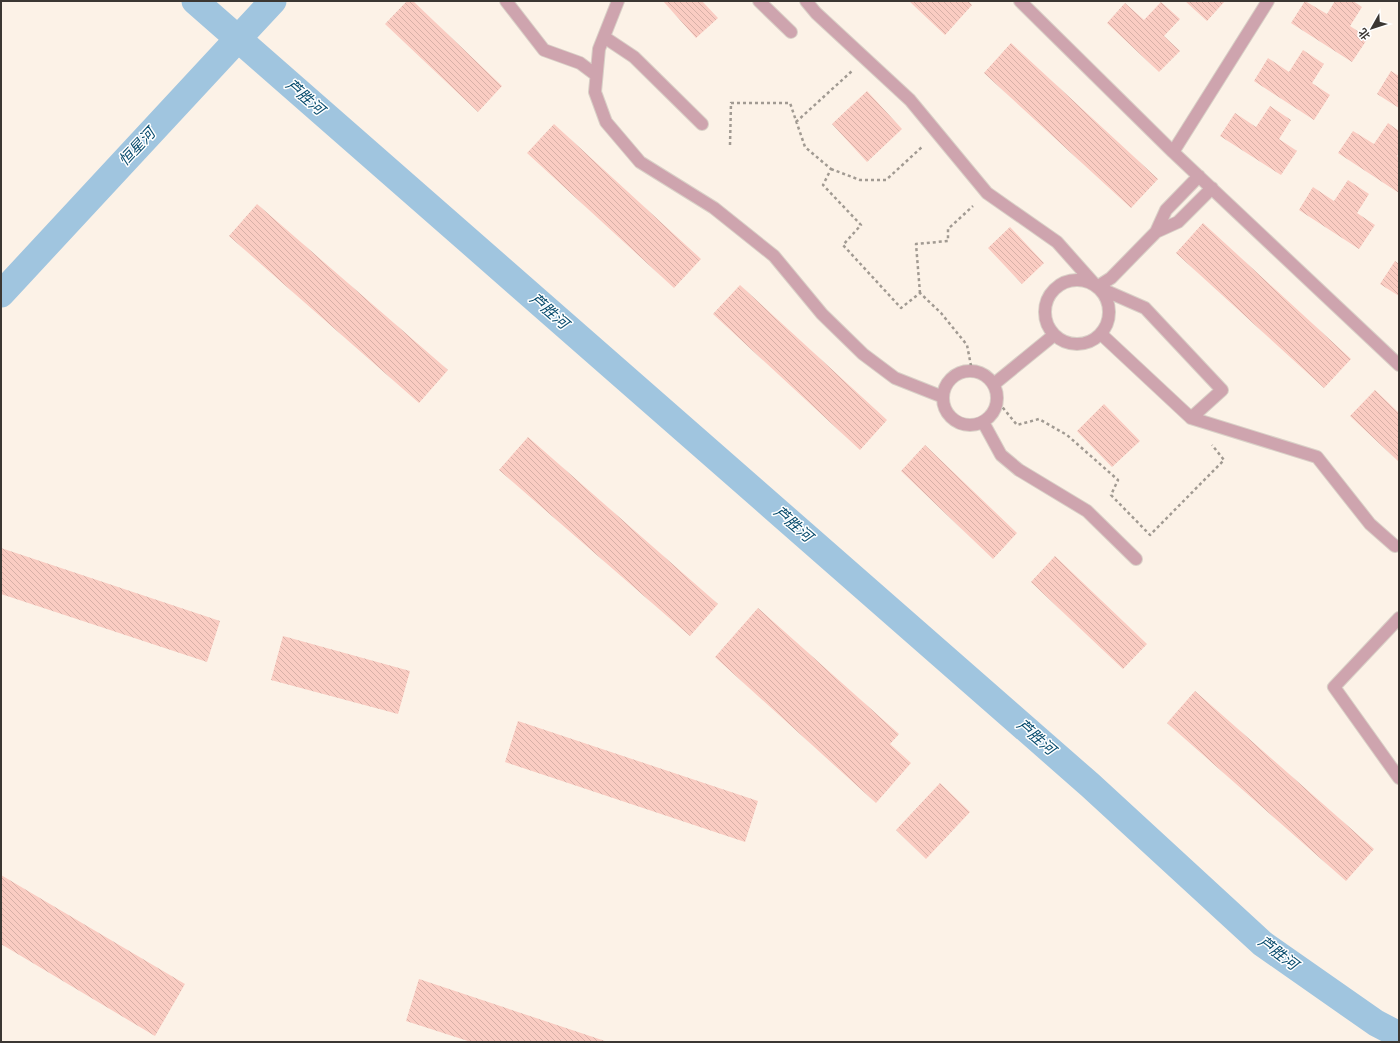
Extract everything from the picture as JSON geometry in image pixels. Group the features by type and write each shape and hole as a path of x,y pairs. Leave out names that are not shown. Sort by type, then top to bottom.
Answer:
{"lane":[{"path":"506,1 544,50 580,63 596,75"},
{"path":"618,1 599,49 596,75 595,92 606,122 640,162 714,208 774,256 822,314 863,354 895,378 943,397"},
{"path":"759,1 791,32"},
{"path":"806,1 816,13 864,59 910,100 987,193 1058,242 1097,287 1104,295 1108,304 1106,325 1101,334 1093,340 1078,344 1063,342 1054,335 1048,327 1044,316 1045,305 1052,291 1066,281 1087,281 1097,287 1145,308 1222,390 1191,418"},
{"path":"1020,1 1173,152 1399,366"},
{"path":"1173,152 1268,1"},
{"path":"604,37 634,57 702,124"},
{"path":"1097,287 1111,278 1156,232 1166,210 1199,176"},
{"path":"1156,232 1178,222 1212,188"},
{"path":"1101,334 1191,418 1317,457 1370,524 1395,546"},
{"path":"994,384 1054,335"},
{"path":"972,371 988,377 994,384 997,392 997,401 991,416 983,422 965,425 956,421 949,415 944,406 943,397 949,380 956,375 972,371"},
{"path":"983,422 1001,455 1019,470 1087,511 1136,559"},
{"path":"1399,618 1334,687 1399,778"}],"path":[{"path":"796,122 864,59"},
{"path":"730,145 731,103 790,103 805,147 831,169 860,180 886,180 937,132"},
{"path":"831,169 823,186 861,225 843,246 901,308 920,293"},
{"path":"972,371 967,345 941,313 920,293 916,244 948,241 948,229 987,193"},
{"path":"997,401 1017,425 1039,419 1073,440 1118,480 1112,495 1150,535 1224,460 1191,418"}],"building":[{"path":"407,1 413,1 502,86 478,112 385,24"},
{"path":"663,1 702,1 718,18 696,38"},
{"path":"909,1 968,1 972,5 945,35"},
{"path":"1185,1 1225,1 1207,21"},
{"path":"1305,1 1327,14 1335,1 1353,1 1362,7 1350,26 1368,38 1352,62 1291,23"},
{"path":"1161,2 1180,19 1164,36 1180,51 1159,72 1107,23 1125,3 1144,20"},
{"path":"1011,43 1158,179 1131,208 984,73"},
{"path":"1303,50 1324,64 1312,83 1330,95 1314,120 1254,81 1268,58 1289,72"},
{"path":"1391,71 1399,76 1399,108 1377,94"},
{"path":"867,91 902,129 867,162 832,124"},
{"path":"1270,106 1291,120 1279,139 1297,151 1281,175 1220,136 1235,113 1256,127"},
{"path":"1388,123 1399,131 1399,153 1397,156 1399,158 1399,193 1338,153 1353,131 1374,144"},
{"path":"554,124 701,259 674,288 527,153"},
{"path":"1348,180 1369,194 1357,213 1375,225 1359,249 1299,210 1313,187 1334,201"},
{"path":"257,204 448,370 419,403 229,236"},
{"path":"1203,223 1351,359 1324,388 1176,253"},
{"path":"1010,227 1044,263 1022,284 988,248"},
{"path":"1395,261 1399,264 1399,296 1380,284"},
{"path":"740,285 887,420 860,450 713,314"},
{"path":"1375,390 1399,413 1399,462 1350,416"},
{"path":"1104,404 1140,441 1112,467 1077,431"},
{"path":"528,437 718,604 690,636 499,470"},
{"path":"925,445 1017,533 993,559 901,471"},
{"path":"1,548 220,621 207,662 1,594"},
{"path":"1055,556 1147,644 1123,669 1031,582"},
{"path":"758,608 899,734 890,744 911,763 876,803 715,657"},
{"path":"283,636 410,671 398,714 271,680"},
{"path":"1195,691 1374,849 1346,881 1167,723"},
{"path":"518,721 758,801 745,842 505,762"},
{"path":"940,783 970,812 926,859 896,830"},
{"path":"1,875 185,984 155,1036 1,944"},
{"path":"419,979 608,1042 471,1042 406,1021"}],"waterway":[{"name":"芦胜河","path":"195,1 1090,785 1263,944 1376,1023 1399,1035"},
{"name":"恒星河","path":"1,294 273,1"}]}
